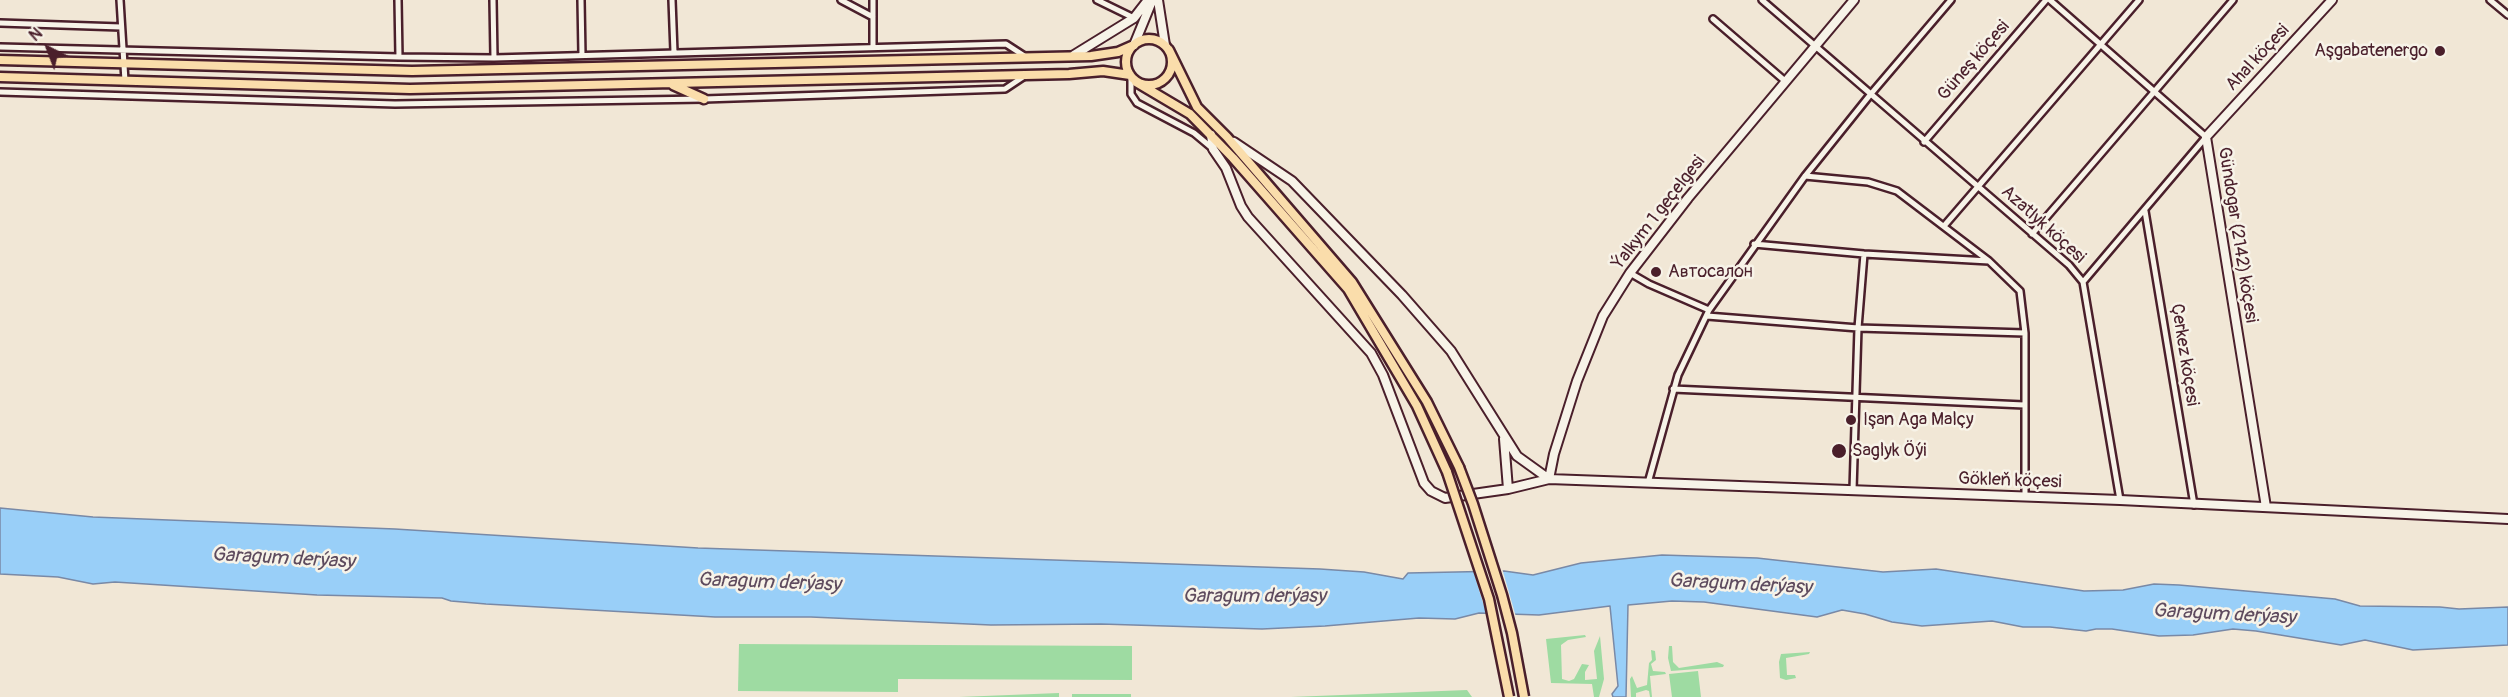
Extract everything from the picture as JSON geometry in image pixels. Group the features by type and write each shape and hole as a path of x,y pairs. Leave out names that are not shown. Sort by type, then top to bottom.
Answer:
{"main road":[{"path":"0,60 412,71 1027,58 1118,52 1146,39 1160,41 1167,48 1197,107 1227,137 1352,282 1427,402 1459,467 1473,504 1512,633 1524,697"},
{"path":"1134,45 1126,57 1126,64 1132,78 1190,114 1233,158 1348,289 1417,406 1447,472 1489,599 1509,697"},
{"path":"0,77 410,89 1026,75 1103,71 1152,86 1166,79 1173,65 1167,48"},
{"path":"670,83 704,99"}],"street":[{"path":"120,0 125,81"},
{"path":"398,0 399,57"},
{"path":"493,0 494,58"},
{"path":"581,0 582,55"},
{"path":"672,0 675,52"},
{"path":"840,0 873,17"},
{"path":"873,0 873,47"},
{"path":"1097,0 1134,18"},
{"path":"1074,55 1134,18 1150,0"},
{"path":"1134,45 1150,0"},
{"path":"1158,0 1167,48"},
{"name":"Azatlyk köçesi","path":"1761,0 2069,265 2083,282 2120,500"},
{"name":"Ýalkym 1 geçelgesi","path":"1549,480 1554,454 1577,381 1603,316 1630,273 1688,198 1854,0"},
{"path":"1648,483 1673,389 1708,313 1754,244 1805,176 1951,0"},
{"name":"Güneş köçesi","path":"1924,142 2046,0"},
{"name":"Gündogar (2142) köçesi","path":"2050,0 2206,137 2266,507"},
{"path":"1944,226 2139,0"},
{"path":"2032,234 2233,0"},
{"name":"Ahal köçesi","path":"2206,137 2332,0"},
{"path":"2490,0 2508,15"},
{"path":"1713,19 1785,81"},
{"path":"0,23 121,27"},
{"path":"0,47 494,58 1006,44 1027,58"},
{"path":"0,92 395,104 704,99 1005,89 1026,75"},
{"path":"1132,78 1131,94 1137,103 1194,133 1213,149"},
{"path":"1211,135 1213,149"},
{"path":"1227,137 1292,181 1401,295 1451,351 1517,456 1549,480"},
{"path":"2083,282 2206,137"},
{"name":"Gökleň köçesi","path":"1213,149 1226,168 1241,206 1248,217 1371,353 1383,375 1424,483 1431,491 1445,498 1508,489 1549,480 2025,496 2508,519"},
{"path":"1805,176 1868,182 1897,191 1989,261 2020,291 2025,333 2025,496"},
{"name":"Çerkez köçesi","path":"2145,211 2194,505"},
{"path":"1754,244 1864,254 1989,261"},
{"path":"1853,490 1858,328 1864,254"},
{"path":"1630,273 1708,313 1858,328 2025,333"},
{"path":"1673,389 2024,405"},
{"path":"1504,438 1508,489"}],"green space":[{"path":"1585,635 1586,637 1568,640 1561,645 1562,679 1569,681 1574,679 1582,664 1589,665 1585,672 1585,680 1597,679 1594,651 1600,636 1604,679 1599,697 1594,697 1592,684 1551,683 1546,639"},
{"path":"739,644 1132,646 1132,680 898,679 898,692 738,691"},
{"path":"1669,646 1672,646 1673,662 1679,668 1717,662 1724,665 1723,667 1671,671 1668,658"},
{"path":"1651,650 1655,651 1656,660 1651,664 1653,671 1666,674 1650,676 1652,697 1646,690 1636,693 1636,697 1631,697 1630,679 1632,676 1637,688 1647,685 1649,663 1652,660"},
{"path":"1810,652 1786,658 1787,675 1795,675 1796,678 1786,680 1780,678 1781,654"},
{"path":"1698,671 1701,697 1672,697 1669,674"},
{"path":"1467,690 1472,697 1291,697"},
{"path":"1059,693 1059,697 959,697"},
{"path":"1072,694 1131,694 1131,697 1072,697"}],"water":[{"name":"Garagum derýasy","path":"0,508 93,517 395,529 698,548 1320,569 1364,572 1403,579 1408,573 1504,571 1533,575 1581,563 1662,555 1757,558 1883,572 1936,569 2084,591 2123,590 2154,584 2335,599 2360,606 2459,609 2508,607 2508,645 2413,650 2365,640 2341,645 2233,629 2193,635 2159,636 2112,629 2086,631 2023,627 1992,621 1922,626 1892,622 1842,610 1817,617 1704,602 1672,601 1628,605 1626,697 1613,697 1612,694 1618,686 1610,606 1539,615 1479,613 1455,619 1419,618 1262,629 1101,624 991,625 811,617 715,617 486,604 442,598 317,595 115,582 93,584 58,577 0,574"}],"pier":[{"path":"1502,568 1516,617 1487,616 1473,570"}],"place":[{"name":"Aşgabatenergo","path":"2440,51"},
{"name":"Автосалон","path":"1656,272"},
{"name":"Işan Aga Malçy","path":"1851,420"},
{"name":"Saglyk Öýi","path":"1839,451"}]}
